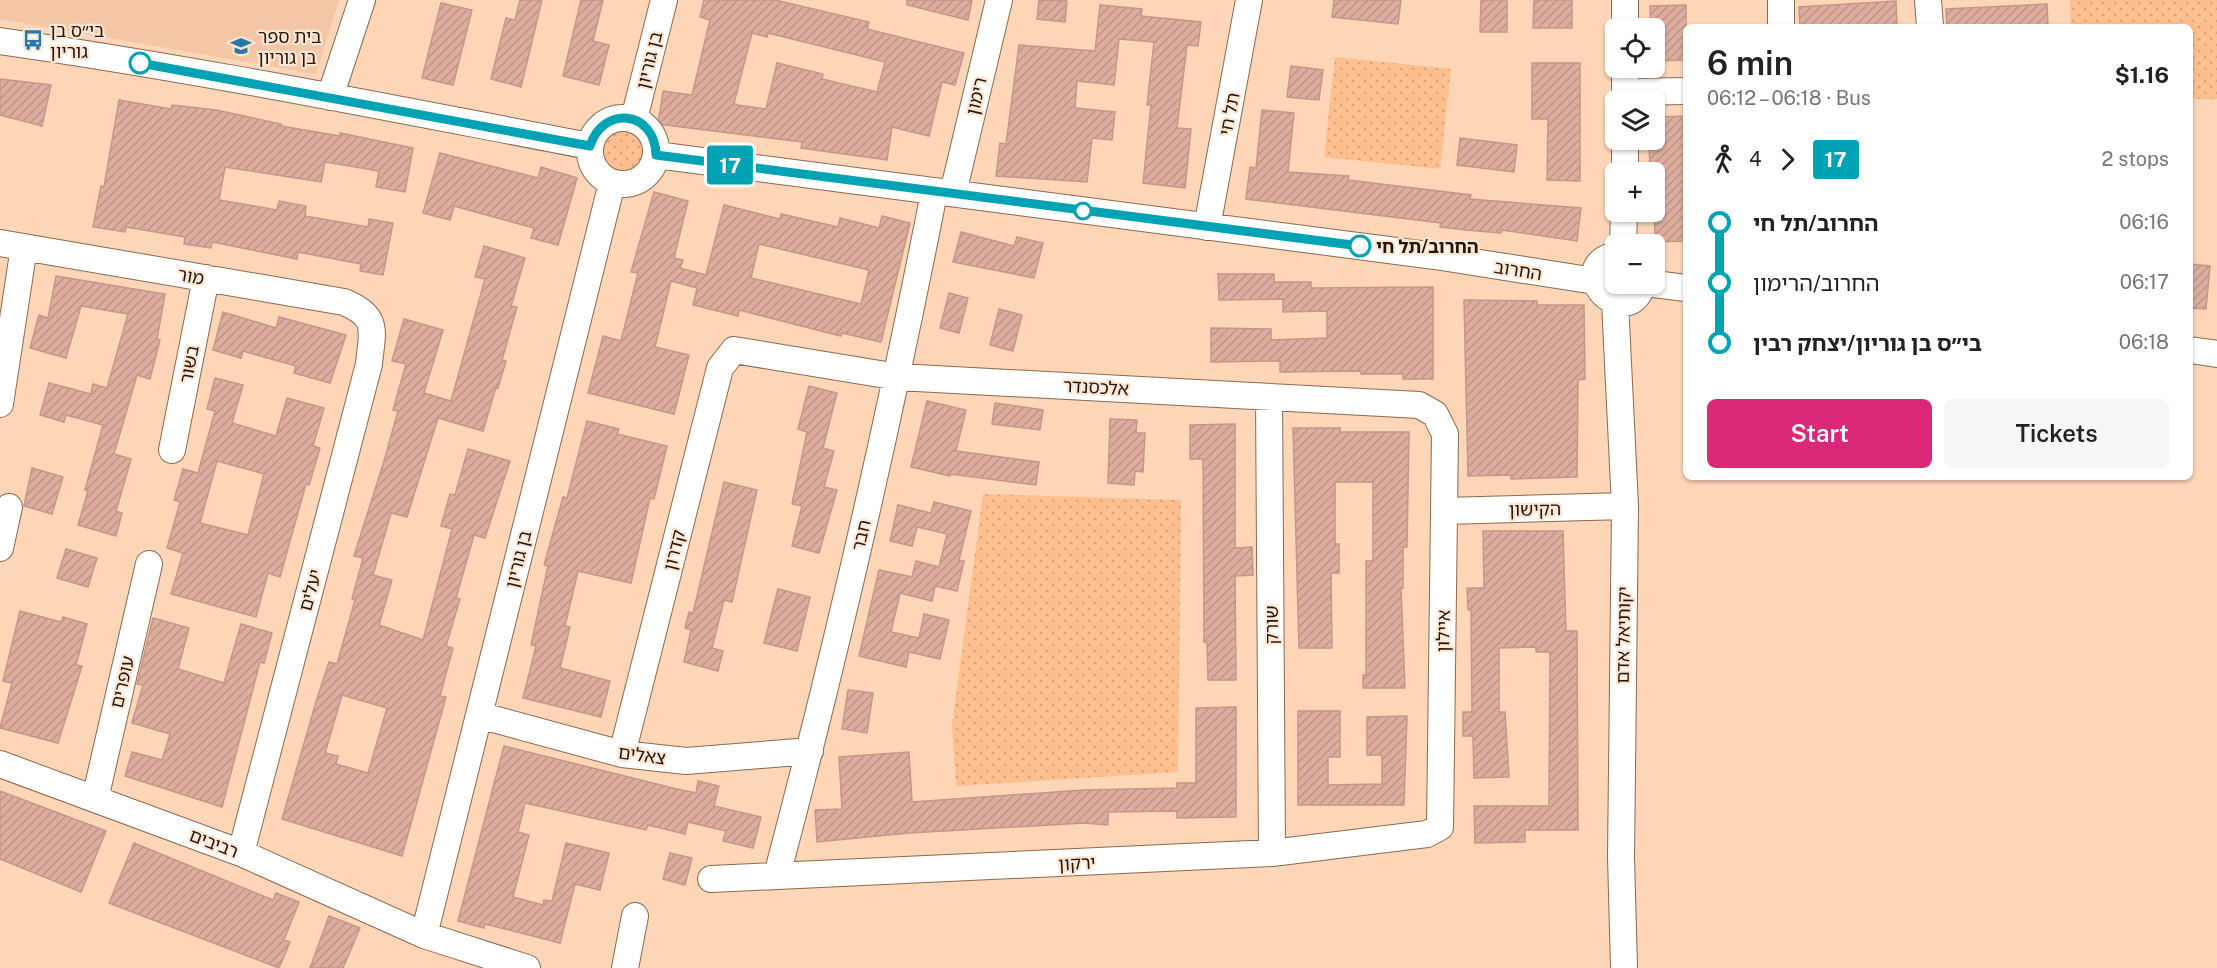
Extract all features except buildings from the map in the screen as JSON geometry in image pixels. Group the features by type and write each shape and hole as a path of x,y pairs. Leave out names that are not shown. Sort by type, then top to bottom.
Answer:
{"street":[{"path":"330,97 362,0"},
{"name":"בן גוריון","path":"634,119 664,0"},
{"name":"רימון","path":"944,193 999,0"},
{"name":"תל חי","path":"1207,227 1249,0"},
{"path":"1625,0 1625,18"},
{"path":"1781,0 1781,24"},
{"path":"1928,0 1930,24"},
{"path":"0,41 78,52 590,146"},
{"path":"1625,87 1683,91"},
{"path":"634,119 649,130 653,137 656,155 645,176 635,182 612,183 602,178 594,169 590,146 593,135 610,120 634,119"},
{"name":"החרוב","path":"656,155 1435,256 1595,281"},
{"name":"בן גוריון","path":"424,935 612,183"},
{"name":"חבר","path":"777,874 810,752 898,377 944,193"},
{"path":"0,404 12,245"},
{"name":"מור","path":"12,245 344,302 363,310 372,326"},
{"path":"1605,260 1600,263 1595,281 1604,297 1615,302 1634,298 1637,294"},
{"name":"בשור","path":"172,450 206,279"},
{"path":"1665,285 1683,288"},
{"name":"יקותיאל אדם","path":"1615,302 1625,506 1621,857 1624,968"},
{"name":"יעלים","path":"241,853 367,374 372,326"},
{"name":"אלכסנדר","path":"734,350 898,377 1419,405 1435,414 1445,434"},
{"name":"קדרון","path":"622,754 720,368 734,350"},
{"path":"2193,350 2217,354"},
{"name":"שורק","path":"1269,397 1272,853"},
{"name":"איילון","path":"1440,827 1445,434"},
{"name":"הקישון","path":"1445,511 1625,506"},
{"path":"0,548 9,507"},
{"name":"עופרים","path":"95,799 149,564"},
{"name":"צאלים","path":"479,715 622,754 686,761 810,752"},
{"name":"רביבים","path":"0,764 241,853 424,935 527,968"},
{"name":"ירקון","path":"711,879 777,874 855,874 1272,853 1428,834 1440,827"},
{"path":"625,968 635,916"}],"shaded area":[{"name":"בית ספר בן גוריון","path":"0,0 339,0 316,74 0,19"},
{"path":"2070,0 2217,0 2217,99 2193,99 2193,24 2071,24"},
{"path":"1335,57 1451,69 1440,169 1324,157"},
{"path":"617,127 627,127 640,134 647,147 647,157 640,170 627,177 617,177 608,173 601,166 597,157 597,147 601,138 608,131"},
{"path":"983,494 1181,500 1178,772 956,786 952,725"}],"bus line":[{"name":"17","path":"140,63 590,146 593,135 610,120 634,119 649,130 656,146 656,155 934,193 953,193 1360,246"}],"place":[{"name":"בי״ס בן גוריון","path":"33,40"},
{"name":"בית ספר בן גוריון","path":"241,46"},
{"name":"החרוב/תל חי","path":"1360,246"}]}
